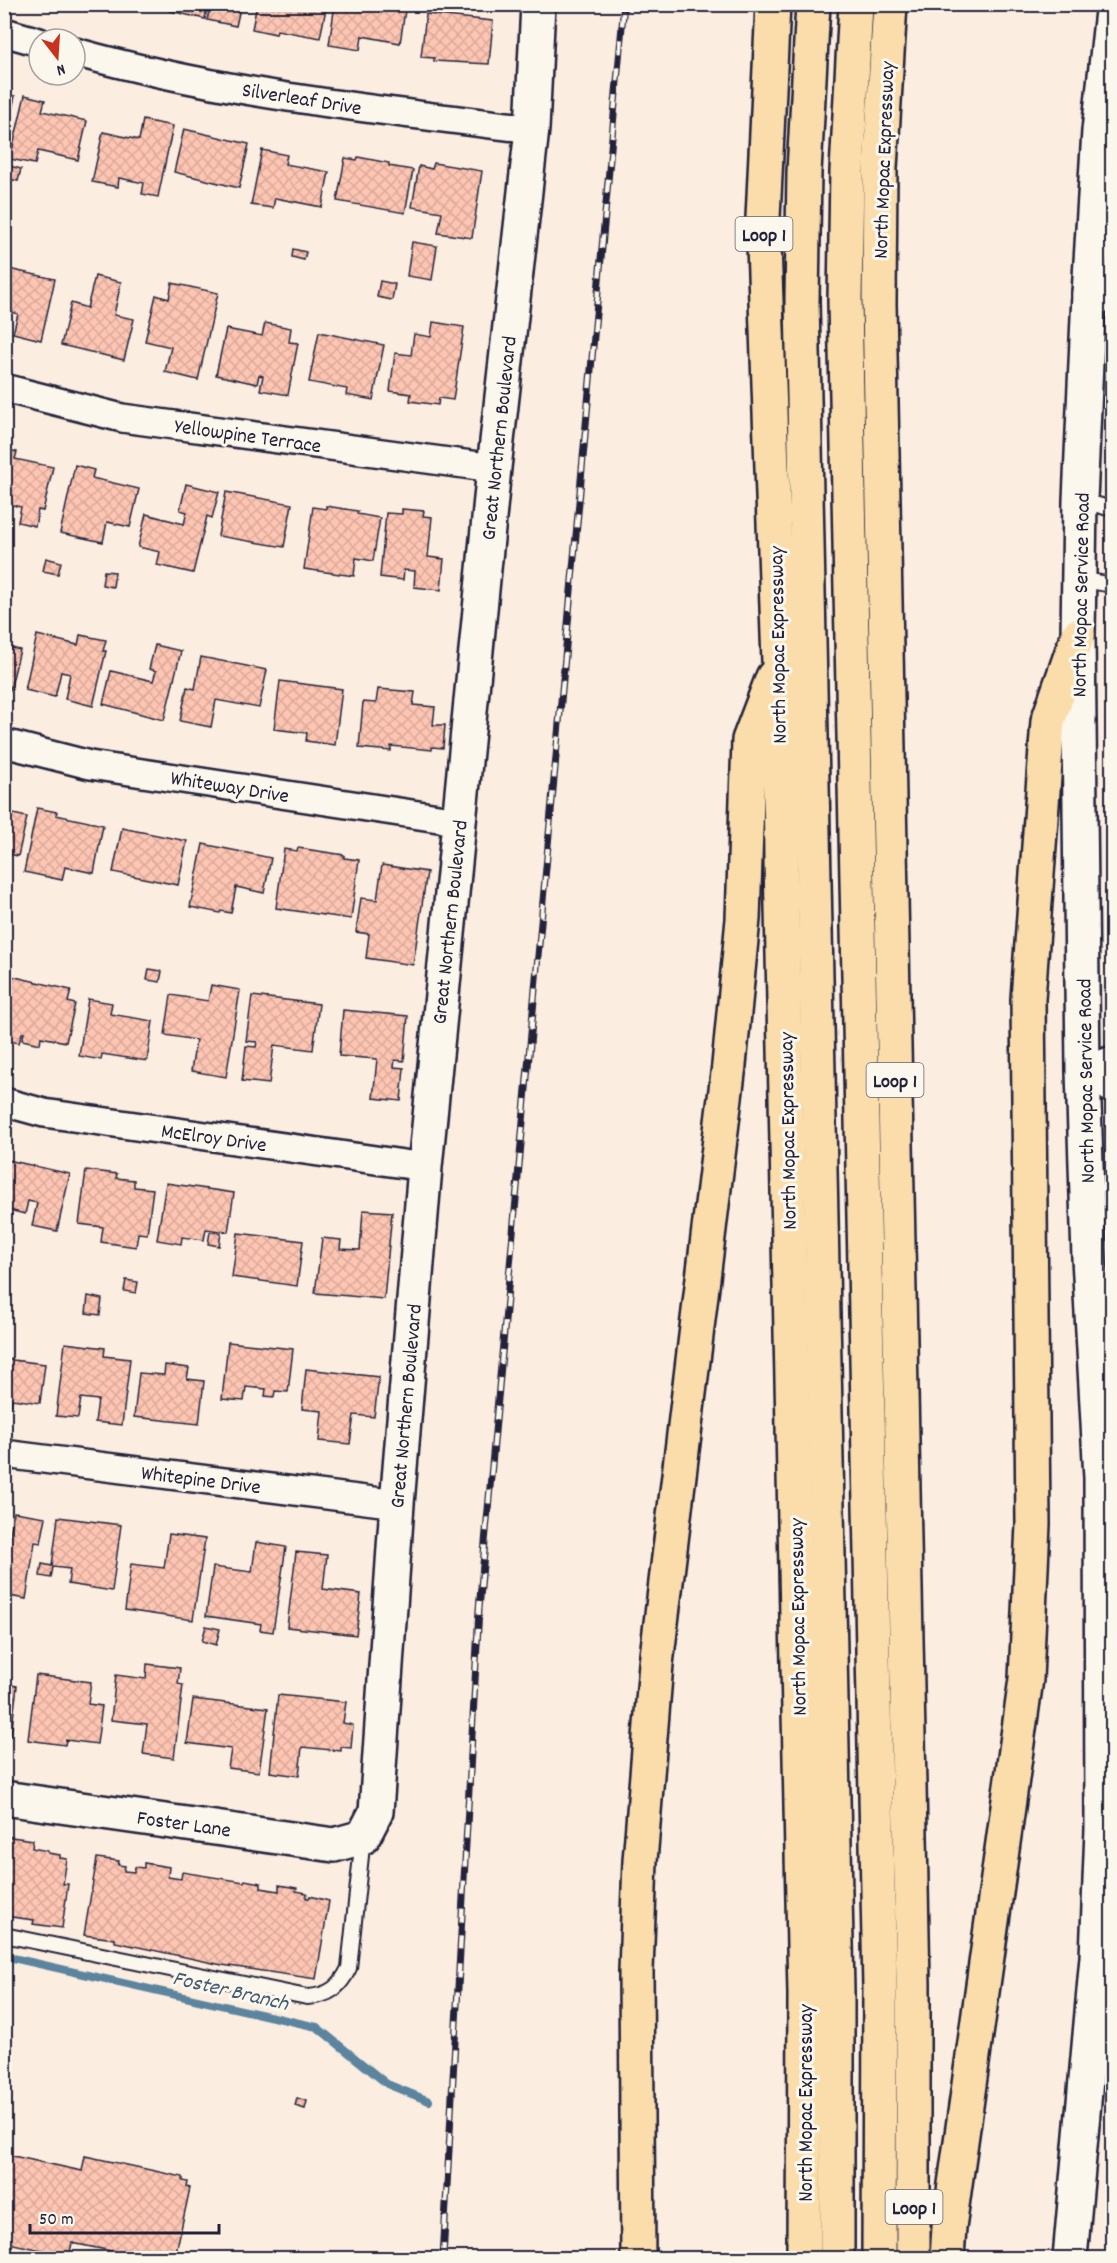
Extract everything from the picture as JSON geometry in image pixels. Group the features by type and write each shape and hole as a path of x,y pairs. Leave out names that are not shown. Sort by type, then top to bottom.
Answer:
{"highway":[{"name":"North Mopac Expressway","path":"773,4 763,218 779,662 781,860 805,1994 804,2259"},
{"path":"813,4 804,172 802,302 837,1991 837,2259"},
{"path":"856,4 847,171 845,301 880,1988 879,2259"},
{"name":"North Mopac Expressway","path":"890,4 880,168 879,304 913,1972 913,2259"},
{"path":"947,2259 952,2203 1026,1678 1033,1524 1028,999 1048,721 1078,635"},
{"path":"638,2259 636,1971 640,1861 656,1664 729,1065 743,919 749,740 779,662"}],"main road":[{"name":"Great Northern Boulevard","path":"363,1837 376,1812 397,1504 425,1167 494,468 532,129 538,4"},
{"name":"North Mopac Service Road","path":"1070,2259 1097,1957 1102,1829 1101,1478 1089,1258 1098,1066 1078,635 1080,500 1101,295 1106,130 1113,11"},
{"name":"Foster Lane","path":"4,1798 334,1845 363,1837"},
{"path":"1097,1957 1113,2053"}],"street":[{"path":"4,33 27,39"},
{"name":"Silverleaf Drive","path":"87,55 179,77 304,100 532,129"},
{"name":"Yellowpine Terrace","path":"4,388 122,417 494,468"},
{"name":"Whiteway Drive","path":"4,743 90,765 458,821"},
{"path":"1098,1066 1113,1089"},
{"name":"McElroy Drive","path":"4,1102 44,1113 425,1167"},
{"name":"Whitepine Drive","path":"4,1454 397,1504"}],"lane":[{"path":"1080,500 1113,509"},
{"path":"1079,579 1113,585"},
{"path":"4,1935 295,1995 320,1996 332,1991 343,1981 349,1968 363,1837"}],"building":[{"path":"172,4 208,4 205,19 170,11"},
{"path":"211,4 241,4 236,26 207,20"},
{"path":"257,4 327,4 320,38 277,30 276,34 252,29"},
{"path":"335,4 406,4 400,43 362,36 360,50 329,45"},
{"path":"426,14 493,21 489,64 434,61 434,58 421,57"},
{"path":"4,94 15,96 5,140 4,140"},
{"path":"25,95 45,100 42,111 87,121 78,160 38,151 35,164 10,159"},
{"path":"143,120 173,126 158,197 142,194 144,183 119,178 118,187 92,182 103,132 139,140"},
{"path":"184,129 249,144 239,188 174,172"},
{"path":"262,150 287,155 285,164 329,172 322,207 275,198 273,208 251,205"},
{"path":"358,157 413,170 405,213 337,201 345,158 357,160"},
{"path":"434,163 482,171 472,238 438,233 442,212 412,207 419,166 432,169"},
{"path":"6,165 21,169 18,181 4,178"},
{"path":"412,242 437,246 432,280 407,276"},
{"path":"293,249 306,252 304,260 292,257"},
{"path":"4,268 55,279 41,340 13,333 18,314 9,311 4,330"},
{"path":"95,276 121,282 114,315 134,319 124,360 61,345 71,303 87,308"},
{"path":"380,281 395,284 392,300 377,297"},
{"path":"172,283 218,293 198,380 165,372 171,347 145,341 156,295 169,299"},
{"path":"433,322 464,327 453,400 439,398 438,405 410,401 411,394 390,391 395,353 411,355 414,334 431,337"},
{"path":"265,323 291,328 289,342 298,343 288,395 260,390 263,376 259,375 257,384 216,375 226,329 262,336"},
{"path":"319,332 384,345 373,400 346,395 347,389 309,382"},
{"path":"4,449 17,452 15,459 53,467 43,511 38,510 35,526 18,522 21,507 4,503"},
{"path":"75,465 94,470 92,478 139,489 130,527 107,522 103,542 60,533"},
{"path":"186,484 219,492 212,518 207,516 193,573 157,565 160,552 138,547 146,514 184,524 187,512 180,510"},
{"path":"226,492 292,504 284,547 218,536"},
{"path":"326,506 358,511 357,514 380,518 373,561 356,558 354,576 304,569 313,507 326,509"},
{"path":"402,509 424,511 423,516 432,517 428,557 444,559 441,590 414,587 415,571 404,570 403,580 380,577 386,513 402,514"},
{"path":"46,558 61,562 58,574 43,571"},
{"path":"104,571 115,572 113,587 102,585"},
{"path":"37,635 78,645 80,635 106,640 103,651 106,651 93,706 65,699 70,674 61,672 55,697 25,690"},
{"path":"155,645 181,651 164,720 103,704 111,671 153,681 156,671 149,669"},
{"path":"4,646 20,650 10,690 4,689"},
{"path":"201,657 267,670 259,708 216,700 211,727 180,721 187,687 195,689"},
{"path":"280,681 342,689 335,745 306,741 307,733 274,729"},
{"path":"378,689 415,692 413,705 435,707 433,725 445,725 443,748 432,747 432,750 391,746 391,751 359,748 363,702 376,703"},
{"path":"37,808 57,812 56,815 103,825 94,873 65,867 62,880 24,872"},
{"path":"4,812 27,817 18,856 4,853"},
{"path":"122,828 187,841 178,885 113,872"},
{"path":"203,844 271,858 264,893 236,887 231,913 190,907"},
{"path":"298,848 344,855 344,858 359,860 351,919 276,908 284,849 297,851"},
{"path":"382,865 427,872 413,965 366,958 369,934 356,932 361,898 377,900"},
{"path":"149,969 162,971 160,982 147,980"},
{"path":"11,976 71,990 68,1002 75,1004 66,1042 41,1037 40,1044 22,1040 24,1033 19,1043 4,1040 4,1003"},
{"path":"211,985 240,990 226,1077 191,1071 196,1040 165,1035 171,995 208,1001"},
{"path":"252,996 319,1004 313,1050 274,1045 269,1084 242,1081 246,1046 256,1047 257,1042 246,1041"},
{"path":"88,999 112,1003 110,1014 153,1021 147,1061 102,1054 101,1060 79,1056"},
{"path":"343,1010 408,1016 404,1061 395,1060 394,1067 404,1068 401,1101 373,1098 377,1059 339,1056"},
{"path":"8,1160 70,1174 57,1231 32,1226 37,1203 28,1201 25,1214 5,1209 8,1194 4,1194 4,1175"},
{"path":"86,1170 117,1174 116,1178 134,1180 134,1187 153,1189 147,1234 138,1233 136,1247 101,1242 103,1227 79,1224"},
{"path":"166,1183 234,1193 228,1232 206,1229 204,1240 182,1237 181,1244 157,1240"},
{"path":"363,1210 392,1212 384,1299 315,1293 322,1238 341,1240 340,1249 360,1250"},
{"path":"210,1232 221,1233 219,1246 208,1244"},
{"path":"238,1233 303,1241 297,1286 232,1277"},
{"path":"126,1280 138,1282 136,1293 124,1291"},
{"path":"88,1296 102,1299 100,1315 86,1313"},
{"path":"228,1342 293,1349 288,1392 275,1391 274,1397 265,1396 266,1389 246,1387 244,1401 222,1399"},
{"path":"65,1343 105,1348 104,1356 130,1359 122,1425 95,1422 98,1400 81,1398 78,1418 56,1416"},
{"path":"4,1359 45,1364 40,1403 12,1399 11,1406 4,1405"},
{"path":"165,1365 189,1368 187,1379 204,1381 199,1424 134,1417 139,1373 164,1375"},
{"path":"306,1369 379,1377 374,1417 354,1415 350,1444 319,1441 322,1411 302,1409"},
{"path":"14,1512 46,1517 41,1543 35,1542 26,1599 4,1595 4,1546 8,1546"},
{"path":"58,1517 121,1525 112,1591 68,1584 70,1569 53,1567 51,1578 40,1576 42,1564 52,1566"},
{"path":"169,1534 205,1539 193,1620 125,1610 131,1564 164,1568"},
{"path":"256,1542 286,1547 273,1632 260,1630 261,1624 206,1616 213,1567 252,1572"},
{"path":"296,1552 327,1555 323,1589 361,1594 356,1635 287,1627"},
{"path":"206,1626 220,1629 216,1645 202,1641"},
{"path":"147,1664 180,1668 178,1684 183,1685 174,1758 143,1754 147,1724 111,1720 116,1675 146,1679"},
{"path":"36,1675 91,1682 88,1704 102,1706 97,1744 66,1740 65,1745 28,1740"},
{"path":"4,1684 17,1686 11,1736 4,1736"},
{"path":"278,1695 346,1702 343,1723 353,1725 351,1748 341,1747 341,1751 302,1747 299,1776 270,1772"},
{"path":"193,1699 268,1708 259,1772 228,1768 231,1749 187,1743"},
{"path":"4,1836 33,1840 32,1848 48,1851 48,1853 67,1859 63,1884 68,1884 62,1928 33,1924 34,1920 4,1916"},
{"path":"97,1858 119,1861 118,1865 125,1866 124,1871 134,1872 135,1867 144,1868 144,1863 169,1867 168,1877 181,1879 182,1872 261,1883 261,1888 279,1891 279,1885 297,1888 296,1891 307,1893 306,1898 310,1896 329,1901 316,1979 222,1965 115,1942 115,1939 84,1935"},
{"path":"297,2098 307,2101 305,2109 295,2106"},
{"path":"4,2154 82,2171 85,2156 183,2177 183,2181 188,2182 187,2187 190,2188 175,2257 145,2258 72,2243 69,2256 4,2242"}],"waterway":[{"name":"Foster Branch","path":"4,1956 317,2027 387,2084 429,2101"}],"railway":[{"path":"443,2258 479,1609 624,4"}]}
